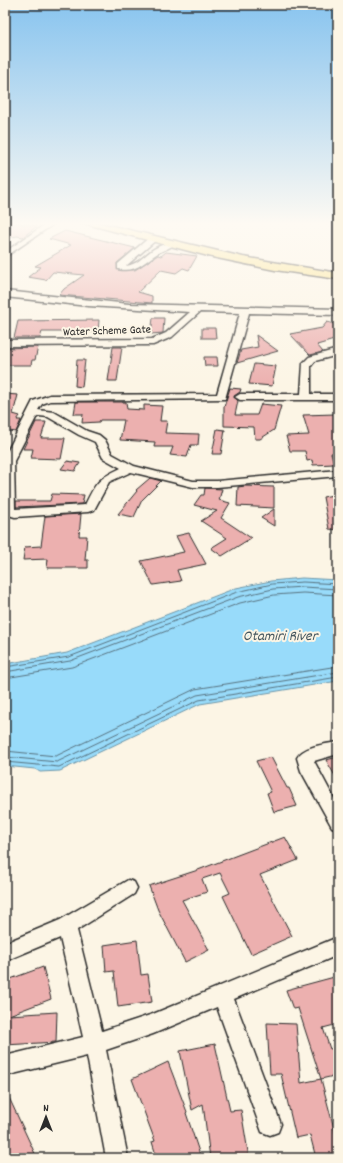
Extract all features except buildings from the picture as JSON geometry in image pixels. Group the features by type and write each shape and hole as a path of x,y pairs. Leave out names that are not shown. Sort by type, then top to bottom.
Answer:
{"street":[{"path":"5,294 106,306 245,311 338,312"},
{"name":"Water Scheme Gate","path":"5,343 152,342 169,335 198,309"},
{"path":"130,468 104,480 90,507 84,509 15,513 9,511 8,461 32,416 35,404 38,401 50,398 221,397 245,311"},
{"path":"306,397 306,365 312,359 338,352"},
{"path":"240,397 338,397"},
{"path":"32,416 37,413 50,414 83,433 95,437 100,440 107,456 130,468 193,484 205,485 338,472"},
{"path":"338,748 313,754 306,758 307,766 338,822"},
{"path":"5,952 67,926 128,888"},
{"path":"67,926 95,1044 117,1158"},
{"path":"5,1066 95,1044 153,1024 338,946"},
{"path":"223,995 270,1124"}],"water":[{"name":"Otamiri River","path":"302,578 338,580 338,681 200,704 60,771 40,772 35,769 5,766 5,664 67,653 236,588 271,581"}]}
